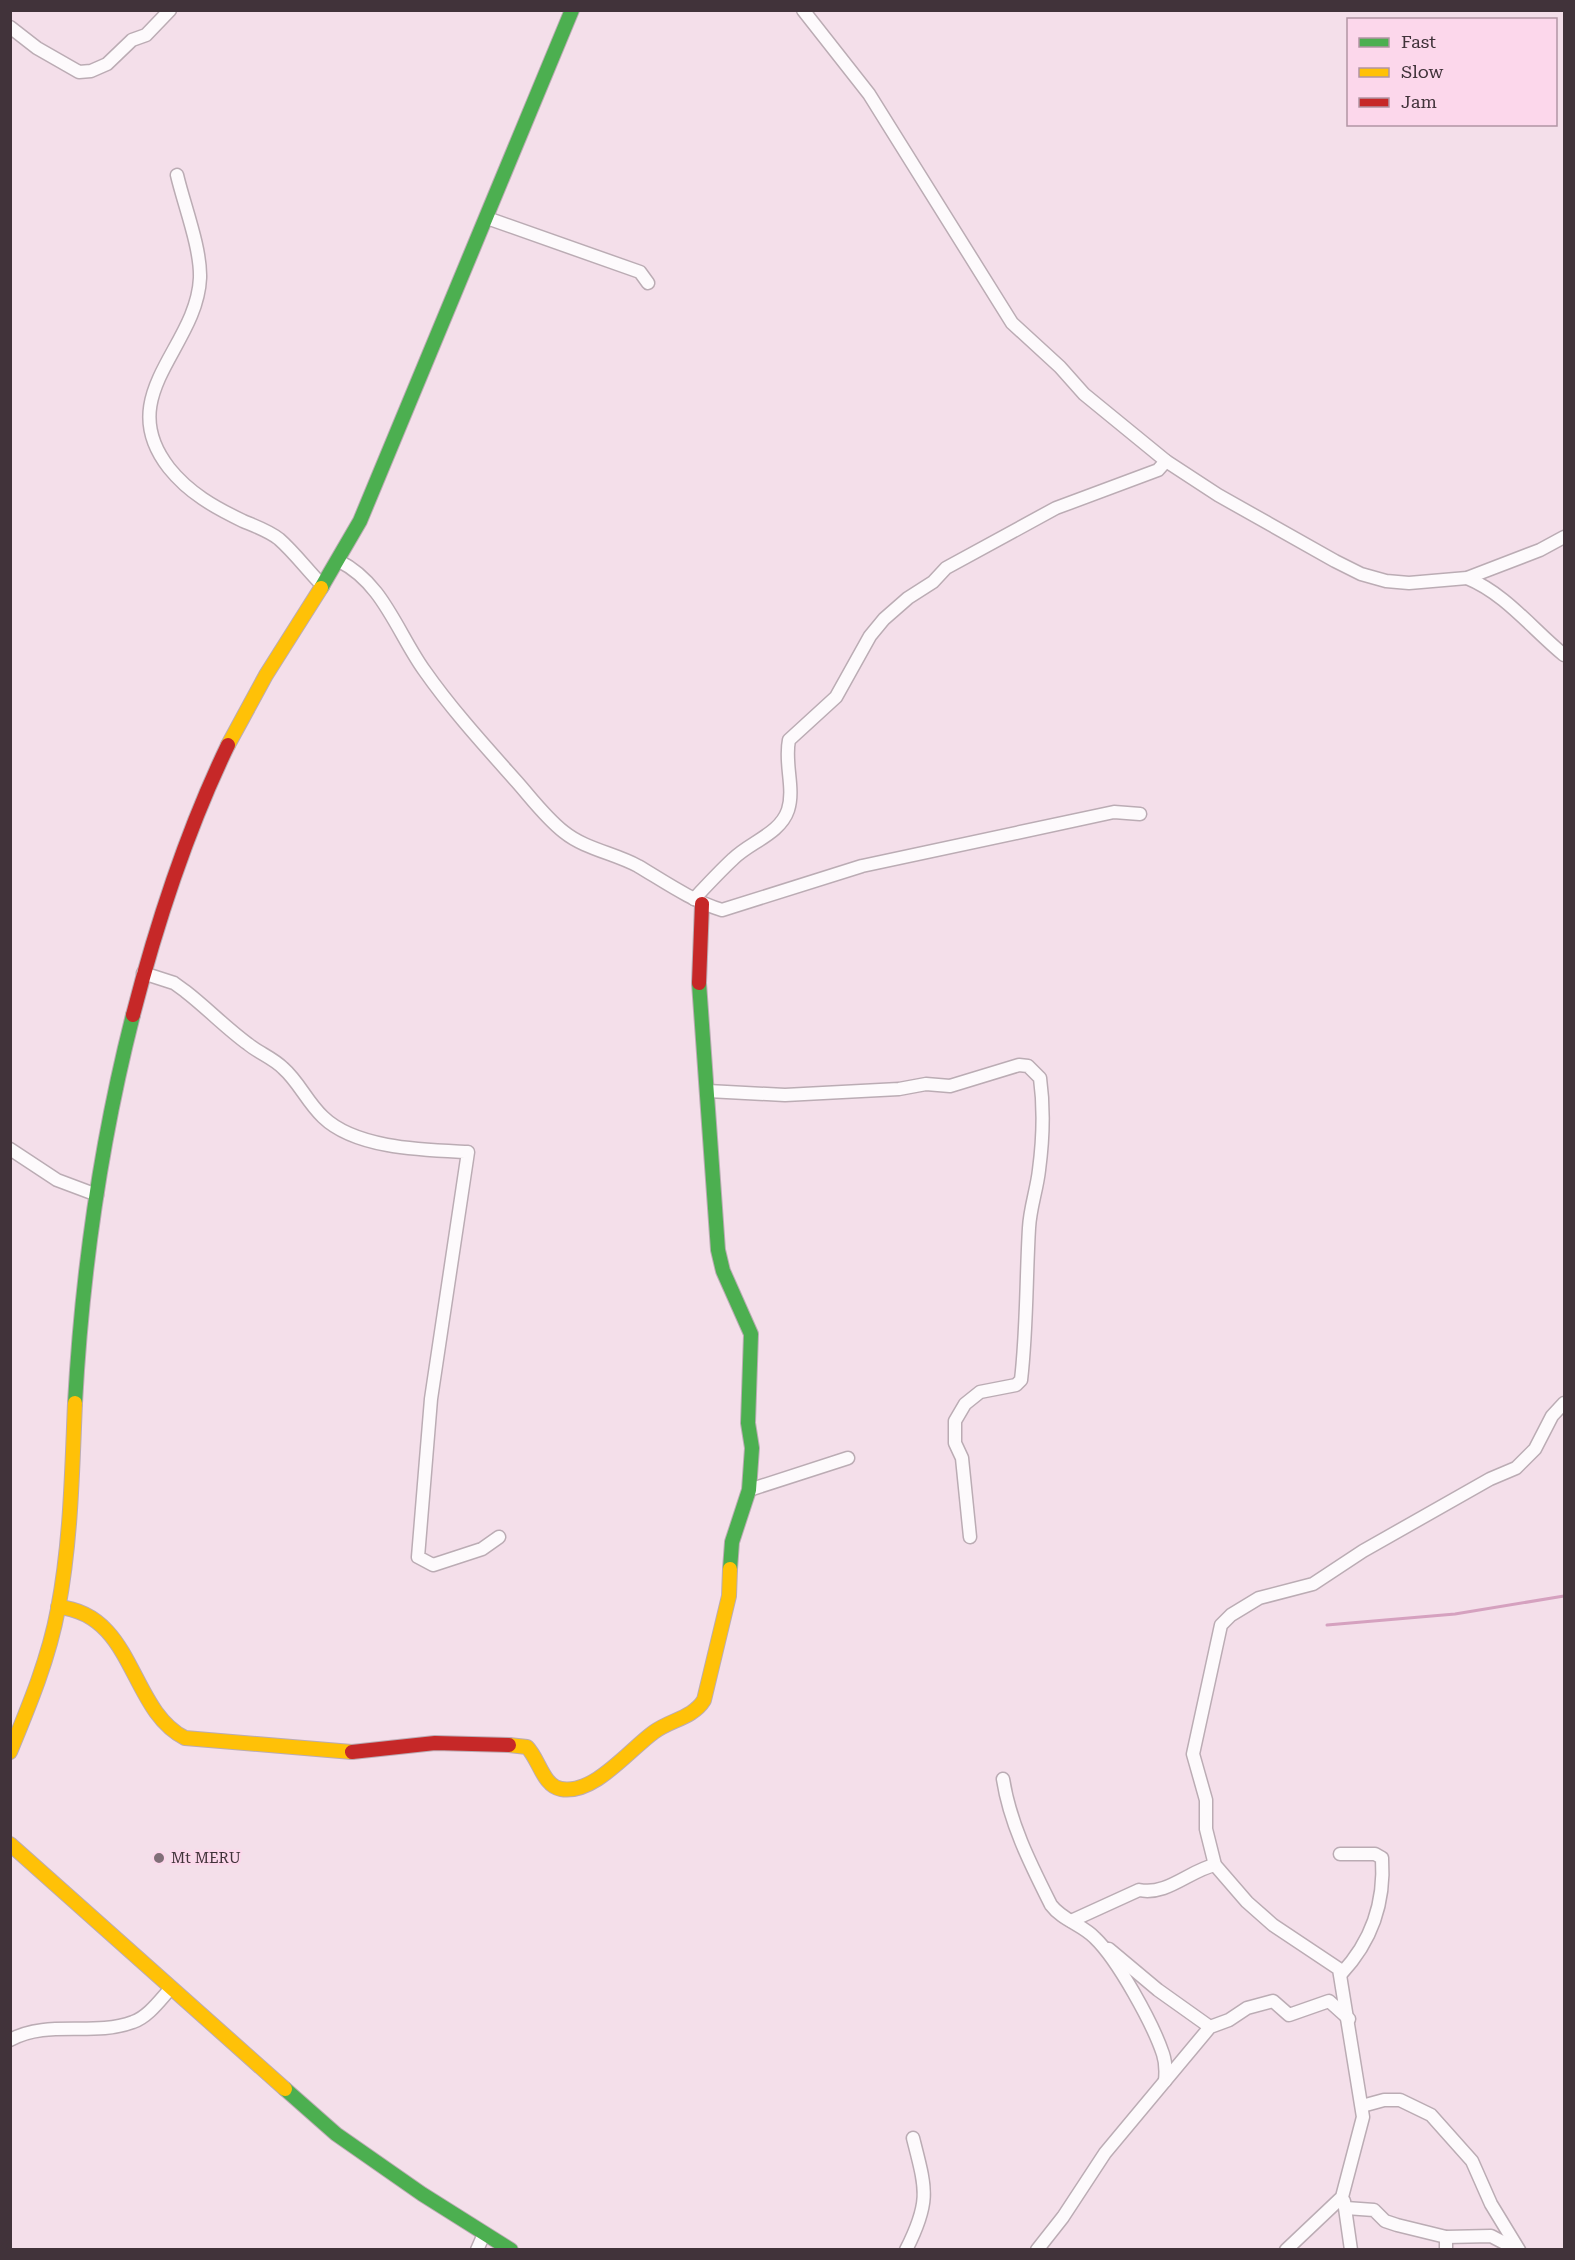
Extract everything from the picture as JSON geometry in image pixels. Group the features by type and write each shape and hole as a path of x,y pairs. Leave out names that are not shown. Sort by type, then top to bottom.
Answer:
{"main road":[{"path":"10,1752 39,1681 58,1607 69,1525 82,1306 97,1195 143,973 179,859 236,728 278,654 339,561 395,443 572,10"},
{"path":"58,1607 84,1612 99,1625 126,1657 159,1718 171,1732 185,1738 342,1753 435,1743 519,1745 533,1753 550,1784 559,1789 576,1790 605,1774 644,1740 699,1708 704,1700 729,1596 734,1532 749,1490 752,1448 748,1423 751,1334 723,1271 718,1251 703,1012 699,987 698,901"},
{"path":"10,1844 350,2145 504,2248"}],"street":[{"path":"10,27 37,48 79,72 91,71 107,64 132,40 146,35 170,10"},
{"path":"803,10 869,94 923,178 956,237 1012,323 1060,367 1084,394 1166,461 1218,495 1361,574 1386,581 1409,583 1467,578 1540,550 1564,537"},
{"path":"177,175 200,277 194,306 153,394 148,410 151,433 168,466 195,495 280,540 323,586"},
{"path":"487,219 640,272 648,283"},
{"path":"698,901 733,858 766,836 783,819 790,798 787,768 789,740 836,697 870,636 891,612 933,582 946,568 973,552 1066,503 1158,470 1166,461"},
{"path":"339,561 356,569 369,580 416,658 439,691 548,817 585,845 616,855 698,901 722,910 736,908 862,866 1114,812 1140,814"},
{"path":"1467,578 1488,587 1500,596 1564,655"},
{"path":"143,973 180,987 249,1045 281,1066 300,1086 315,1109 339,1129 361,1138 394,1146 468,1152 431,1399 418,1557 433,1565 482,1549 499,1537"},
{"path":"708,1091 785,1095 899,1089 926,1084 950,1086 1019,1065 1028,1066 1040,1078 1039,1171 1032,1198 1029,1228 1026,1337 1022,1380 1016,1385 980,1392 966,1404 955,1421 955,1443 962,1458 970,1537"},
{"path":"10,1149 57,1180 97,1195"},
{"path":"1351,2250 1344,2203 1363,2117 1341,1974 1264,1917 1226,1880 1215,1865 1206,1829 1206,1800 1193,1754 1221,1625 1231,1615 1259,1598 1313,1584 1363,1551 1490,1479 1516,1468 1535,1449 1552,1416 1564,1403"},
{"path":"749,1490 848,1458"},
{"path":"1003,1779 1006,1797 1026,1855 1051,1905 1158,1990 1210,2027"},
{"path":"1340,1854 1375,1854 1382,1857 1383,1879 1380,1904 1370,1932 1355,1959 1341,1974"},
{"path":"1071,1921 1139,1890 1151,1893 1189,1877 1201,1868 1215,1865"},
{"path":"1095,1938 1135,1994 1158,2044 1166,2068 1164,2082"},
{"path":"10,2040 36,2029 91,2029 133,2022 149,2012 171,1988"},
{"path":"1037,2250 1063,2217 1095,2165 1210,2027 1230,2020 1247,2008 1273,2001 1289,2015 1329,2001 1349,2019"},
{"path":"1362,2106 1384,2100 1400,2100 1431,2115 1472,2161 1491,2204 1518,2250"},
{"path":"906,2250 925,2203 925,2185 913,2138"},
{"path":"1344,2203 1374,2210 1385,2221 1446,2236 1491,2236 1518,2250"},
{"path":"1286,2250 1344,2203"},
{"path":"477,2250 484,2234"},
{"path":"1446,2236 1446,2250"}],"waterway":[{"path":"1327,1625 1455,1614 1564,1596"}],"traffic: fast":[{"path":"321,588 360,521 572,10"},
{"path":"699,983 718,1250 723,1271 751,1334 748,1423 752,1448 749,1490 732,1542 730,1569"},
{"path":"75,1403 88,1256 102,1159 133,1015"},
{"path":"285,2089 336,2134 422,2194 511,2250"}],"traffic: slow":[{"path":"228,745 266,675 321,588"},
{"path":"10,1752 44,1664 58,1609 68,1532 75,1403"},
{"path":"509,1745 527,1747 550,1783 561,1789 573,1789 598,1778 654,1732 694,1711 704,1700 729,1596 730,1569"},
{"path":"58,1607 83,1613 102,1626 117,1644 152,1707 167,1725 185,1738 352,1752"},
{"path":"10,1844 285,2089"}],"traffic: jam":[{"path":"133,1015 174,878 199,811 228,745"},
{"path":"699,983 702,904"},
{"path":"352,1752 435,1743 509,1745"}],"place":[{"name":"Mt MERU","path":"159,1858"}]}
